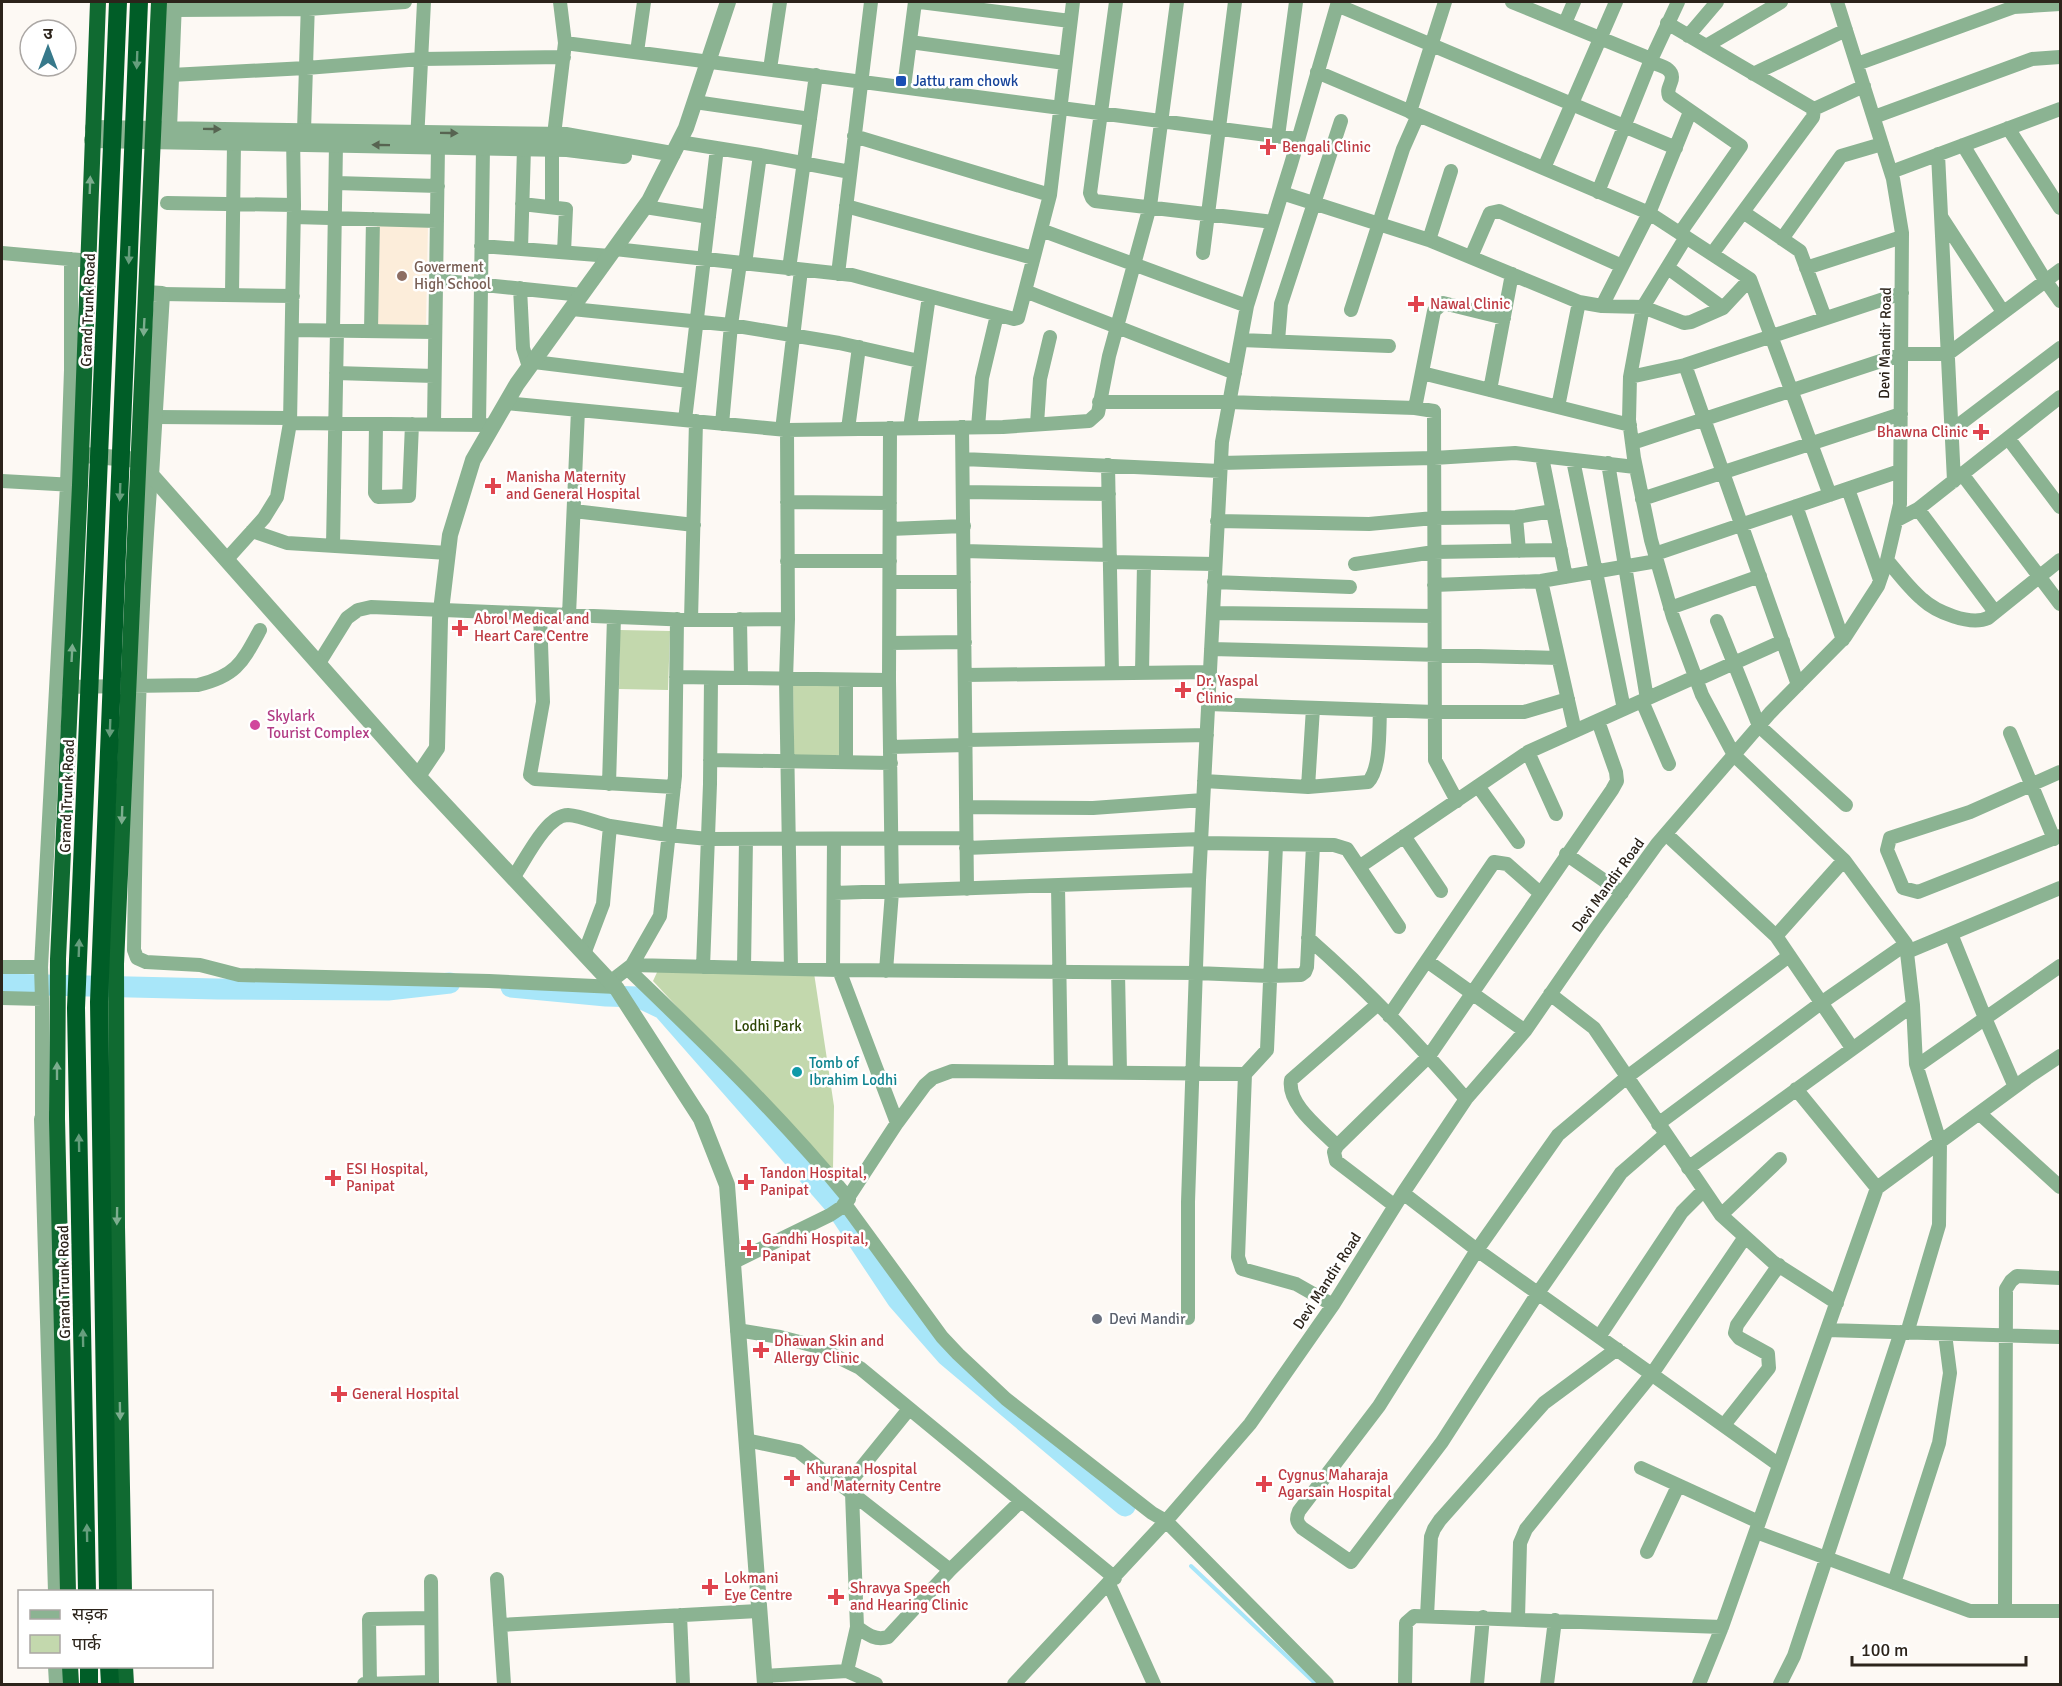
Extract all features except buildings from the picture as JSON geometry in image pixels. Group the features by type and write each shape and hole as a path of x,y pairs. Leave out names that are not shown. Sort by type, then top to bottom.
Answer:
{"highway":[{"path":"68,1590 61,1269 50,1119 58,1010 47,968 73,485 81,454 80,260 93,134 98,2"},
{"name":"Grand Trunk Road","path":"87,1590 76,1008 118,2"},
{"path":"108,1590 99,1002 139,2"},
{"path":"124,1590 117,1269 116,964 134,685 138,460 154,293 158,133 169,4"},
{"path":"61,1269 117,1269"},
{"path":"70,1668 71,1684"},
{"path":"89,1668 89,1684"},
{"path":"110,1668 110,1684"},
{"path":"125,1668 126,1684"}],"street":[{"path":"158,133 171,75 169,4 308,5 405,2"},
{"path":"417,139 424,2"},
{"path":"552,207 553,141 564,50 560,2"},
{"path":"637,52 644,2"},
{"path":"418,776 437,748 441,611 450,535 472,460 486,425 506,403 645,207 674,153 728,2"},
{"path":"771,69 780,2"},
{"path":"838,274 872,2"},
{"path":"904,87 915,2"},
{"path":"921,2 1022,8 1070,21"},
{"path":"482,246 704,259 852,275 1014,320 1018,318 1050,195 1073,2"},
{"path":"1116,2 1090,193 1092,198 1095,201 1273,222"},
{"path":"506,403 784,430 978,427 1089,421 1098,413 1117,326 1150,206 1177,2"},
{"path":"1203,253 1235,2"},
{"path":"1278,136 1296,2"},
{"path":"1351,310 1414,113 1430,45 1445,2"},
{"path":"1512,2 1600,38 1669,70 1673,77 1667,92 1669,96 1741,146 1683,235 1668,268 1643,308 1630,377 1630,425 1635,467 1670,608 1702,695 1734,755 1844,860 1907,948 1917,1066 1940,1142 1939,1225 1794,1656 1780,1684"},
{"path":"1564,23 1574,2"},
{"path":"1544,168 1616,2"},
{"path":"1598,192 1650,60 1678,2"},
{"path":"1688,36 1717,2"},
{"path":"1706,46 1781,2"},
{"name":"Devi Mandir Road","path":"1014,1684 1112,1581 1250,1424 1333,1305 1402,1193 1466,1099 1525,1031 1666,834 1759,726 1843,640 1878,586 1887,560 1900,504 1902,237 1891,172 1838,2"},
{"path":"1188,1318 1188,1202 1199,880 1222,442 1247,306 1337,4 1676,148"},
{"path":"1857,64 2014,8 2061,4"},
{"path":"227,559 264,518 277,497 290,420 297,136 306,68 308,5"},
{"path":"1667,24 1814,109"},
{"path":"1753,74 1846,30"},
{"path":"910,42 1065,63"},
{"path":"171,75 564,50 637,52 1298,139"},
{"path":"1874,117 2032,59 2061,57"},
{"path":"1317,72 1649,213 1750,279 1830,495"},
{"path":"791,969 786,679 788,561 784,430 804,164 816,75"},
{"path":"1814,109 1864,86"},
{"path":"694,102 810,119"},
{"path":"1712,254 1813,117 1814,109"},
{"path":"1891,172 2061,109"},
{"path":"1602,306 1649,213 1690,112"},
{"path":"1278,341 1281,304 1341,121"},
{"path":"2008,128 2061,208"},
{"path":"93,134 158,133 553,141 613,154 674,153 717,148 850,172"},
{"path":"158,133 234,143 297,136 336,144 417,139 438,146 524,148 553,141"},
{"path":"854,136 1050,195"},
{"path":"232,295 234,143"},
{"path":"333,546 336,144"},
{"path":"1782,238 1841,156 1882,144"},
{"path":"1963,145 2045,280 2061,301"},
{"path":"434,424 438,146"},
{"path":"483,147 481,284 486,425"},
{"path":"521,249 524,148"},
{"path":"691,620 694,525 689,381 717,148"},
{"path":"1938,154 1952,430 1958,477 2061,604"},
{"path":"722,424 732,325 760,155"},
{"path":"1430,240 1451,171"},
{"path":"336,183 438,186"},
{"path":"1282,194 1430,240 1579,302 1602,306 1643,308 1684,323 1723,308 1750,279"},
{"path":"167,203 233,204 335,218 437,221"},
{"path":"522,204 566,209 564,252"},
{"path":"846,206 1033,258"},
{"path":"645,207 709,217"},
{"path":"1471,257 1490,213 1499,211 1622,266"},
{"path":"1743,212 1800,251 1825,318"},
{"path":"1941,217 2003,312"},
{"path":"371,331 373,219"},
{"path":"1041,230 1247,306"},
{"path":"1806,268 1902,237"},
{"path":"2,253 80,260 71,370 73,485 2,482"},
{"path":"1668,268 1723,308"},
{"path":"1632,442 1902,354 1948,354 2061,270"},
{"path":"1490,390 1512,274"},
{"path":"436,280 582,295"},
{"path":"520,288 523,348 532,365"},
{"path":"1025,291 1234,373"},
{"path":"292,296 154,293 156,417 134,685 135,956 140,961 200,965 239,975 489,981 617,990"},
{"path":"1630,377 1685,364 1902,293"},
{"path":"910,428 929,296"},
{"path":"1558,407 1579,302"},
{"path":"1415,408 1434,311 1443,303 1504,318"},
{"path":"572,309 732,325 859,347 920,361"},
{"path":"978,427 982,378 997,315"},
{"path":"292,330 435,332"},
{"path":"1037,424 1040,379 1050,338"},
{"path":"1241,340 1389,346"},
{"path":"848,429 859,347"},
{"path":"1952,430 2061,348"},
{"path":"1685,364 1798,685"},
{"path":"532,365 689,381"},
{"path":"336,373 434,376"},
{"path":"1422,373 1630,425"},
{"path":"1100,402 1229,402 1415,408 1434,411 1435,760 1457,801"},
{"path":"1897,520 1918,508 2008,438 2058,403"},
{"path":"569,615 578,410"},
{"path":"1642,499 1901,414"},
{"path":"156,417 486,425"},
{"path":"376,424 375,493 378,497 409,496 412,424"},
{"path":"962,427 967,889"},
{"path":"886,971 892,892 891,428"},
{"path":"2008,438 2061,507"},
{"path":"963,459 1220,467 1515,453 1635,467"},
{"path":"81,454 138,460 418,776 617,990 702,1119 727,1185 764,1680 848,1671 876,1684"},
{"path":"1542,456 1566,577"},
{"path":"1573,460 1624,709"},
{"path":"1608,463 1644,700 1669,764"},
{"path":"1108,465 1112,673"},
{"path":"1434,585 1541,581 1625,567 1900,471"},
{"path":"1848,489 1880,580"},
{"path":"963,492 1109,494"},
{"path":"787,502 890,503"},
{"path":"1796,506 1843,640"},
{"path":"1918,508 1995,612"},
{"path":"574,511 694,525"},
{"path":"1217,521 1370,524 1434,518 1516,517 1553,511"},
{"path":"1516,517 1519,551"},
{"path":"890,528 964,526"},
{"path":"252,531 287,543 448,554"},
{"path":"1354,564 1434,552 1561,550"},
{"path":"964,551 1144,563 1215,564"},
{"path":"1887,560 1923,600 1936,609 1977,621 1988,618 2061,560"},
{"path":"788,561 890,561"},
{"path":"1142,673 1144,563"},
{"path":"1670,608 1760,576"},
{"path":"1541,581 1575,731"},
{"path":"890,582 964,582"},
{"path":"1214,582 1350,587"},
{"path":"319,663 347,618 358,610 371,607 691,620 788,619"},
{"path":"1213,613 1434,616"},
{"path":"540,614 543,702 530,775 535,779 674,787"},
{"path":"609,784 614,617"},
{"path":"617,990 660,916 674,787 677,619"},
{"path":"740,620 741,678"},
{"path":"1717,621 1759,726 1846,805"},
{"path":"63,687 198,685 218,680 241,663 260,630"},
{"path":"1359,867 1528,752 1783,641"},
{"path":"890,643 965,642"},
{"path":"1211,649 1558,658"},
{"path":"965,675 1210,672"},
{"path":"676,677 890,680"},
{"path":"703,967 711,760 711,678"},
{"path":"846,680 846,762"},
{"path":"1208,704 1435,712 1524,712 1568,699"},
{"path":"1308,787 1313,708"},
{"path":"1204,781 1308,787 1368,782 1373,776 1380,710"},
{"path":"1395,1206 1336,1161 1334,1152 1337,1146 1429,1056 1612,790 1617,781 1616,772 1598,721"},
{"path":"2010,734 2032,784 2057,838 1918,892 1903,888 1887,850 1890,838 1970,812 2032,784 2061,772"},
{"path":"891,747 1207,735"},
{"path":"1528,752 1556,814"},
{"path":"711,760 891,763"},
{"path":"1478,786 1518,842"},
{"path":"966,807 1093,808 1203,800"},
{"path":"513,878 549,824 558,817 572,816 610,826 708,839 892,839 966,843 1201,841 1334,845 1347,849 1399,927"},
{"path":"584,954 603,904 610,826"},
{"path":"1666,834 1776,936 1852,1048"},
{"path":"1404,836 1441,891"},
{"path":"744,968 746,839"},
{"path":"834,839 836,970 897,1123"},
{"path":"1276,845 1268,1050 1245,1074 1238,1257 1242,1269 1287,1280 1333,1305"},
{"path":"630,967 1301,975 1305,972 1313,845"},
{"path":"1566,855 1622,893"},
{"path":"1776,936 1844,860"},
{"path":"1389,1016 1494,862 1507,864 1540,893"},
{"path":"834,893 1199,880"},
{"path":"1058,886 1061,1072"},
{"path":"1789,956 1627,1077 1558,1135 1478,1250 1380,1406 1299,1511 1296,1517 1302,1528 1351,1562 1442,1442 1538,1293 1621,1173 1662,1129 1821,1003 1907,948 1951,934 2061,888"},
{"path":"1951,934 2015,1087"},
{"path":"1308,938 1347,973 1429,1056 1466,1099"},
{"path":"1427,961 1525,1031"},
{"path":"1917,1066 2061,966"},
{"path":"630,967 728,1066 818,1162 845,1204 942,1337 958,1354 1006,1399 1152,1513 1166,1521 1327,1684"},
{"path":"2,968 47,968 42,996 50,1119 56,1590"},
{"path":"1118,973 1120,1072"},
{"path":"1551,994 1594,1029 1721,1215 1779,1265 1837,1303"},
{"path":"2,998 42,996"},
{"path":"1337,1146 1294,1102 1290,1092 1291,1080 1378,1005"},
{"path":"1688,1168 1913,1005"},
{"path":"1699,1684 1722,1627 1877,1188 2061,1056"},
{"path":"732,1263 830,1215 845,1204 897,1123 925,1085 941,1074 952,1071 1245,1074"},
{"path":"1796,1089 1877,1188"},
{"path":"1979,1113 2061,1187"},
{"path":"1721,1215 1780,1159"},
{"path":"1599,1337 1682,1212 1704,1190"},
{"path":"1402,1193 1779,1465"},
{"path":"1518,1618 1520,1543 1526,1529 1652,1374 1745,1237"},
{"path":"1724,1425 1769,1368 1768,1354 1739,1338 1735,1333 1737,1325 1779,1265"},
{"path":"2005,1611 2006,1289 2017,1276 2061,1278"},
{"path":"737,1330 780,1337 814,1346 860,1368 1021,1501 1112,1581 1148,1682"},
{"path":"1827,1330 2061,1337"},
{"path":"1894,1583 1939,1443 1950,1373 1945,1334"},
{"path":"1427,1616 1431,1537 1440,1520 1544,1403 1617,1349"},
{"path":"848,1671 857,1627 849,1491 909,1409"},
{"path":"746,1440 798,1451 951,1570"},
{"path":"1641,1468 1757,1527 1826,1558 1970,1611 2061,1611"},
{"path":"1647,1552 1678,1485"},
{"path":"857,1627 880,1640 888,1637 951,1570 1021,1501"},
{"path":"497,1579 504,1684"},
{"path":"364,1684 432,1683 431,1581"},
{"path":"500,1625 758,1611"},
{"path":"680,1615 683,1684"},
{"path":"1405,1684 1406,1623 1414,1616 1722,1627"},
{"path":"370,1684 369,1619 431,1617"},
{"path":"1477,1684 1483,1617"},
{"path":"1547,1684 1555,1620"},
{"path":"56,1668 57,1684"}],"shaded area":[{"name":"Goverment High School","path":"377,226 428,226 426,326 375,325"}],"green space":[{"path":"620,630 670,631 668,690 619,689"},
{"path":"840,684 841,755 794,755 793,685"},
{"name":"Lodhi Park","path":"659,968 814,973 834,1106 833,1169 829,1170 653,981"}],"waterway":[{"path":"2,984 388,990 450,983"},
{"path":"511,987 638,997 663,1009 834,1204 897,1299 947,1356 1125,1506"},
{"path":"1191,1566 1316,1684"}],"place":[{"name":"Jattu ram chowk","path":"901,81"},
{"name":"Bengali Clinic","path":"1268,147"},
{"name":"Goverment High School","path":"402,276"},
{"name":"Nawal Clinic","path":"1416,304"},
{"name":"Bhawna Clinic","path":"1981,432"},
{"name":"Manisha Maternity and General Hospital","path":"493,486"},
{"name":"Abrol Medical and Heart Care Centre","path":"460,628"},
{"name":"Dr. Yaspal Clinic","path":"1183,690"},
{"name":"Skylark Tourist Complex","path":"255,725"},
{"name":"Tomb of Ibrahim Lodhi","path":"797,1072"},
{"name":"ESI Hospital, Panipat","path":"333,1178"},
{"name":"Tandon Hospital, Panipat","path":"746,1182"},
{"name":"Gandhi Hospital, Panipat","path":"749,1248"},
{"name":"Devi Mandir","path":"1097,1319"},
{"name":"Dhawan Skin and Allergy Clinic","path":"761,1350"},
{"name":"General Hospital","path":"339,1394"},
{"name":"Khurana Hospital and Maternity Centre","path":"792,1478"},
{"name":"Cygnus Maharaja Agarsain Hospital","path":"1264,1484"},
{"name":"Lokmani Eye Centre","path":"710,1587"},
{"name":"Shravya Speech and Hearing Clinic","path":"836,1597"}]}
